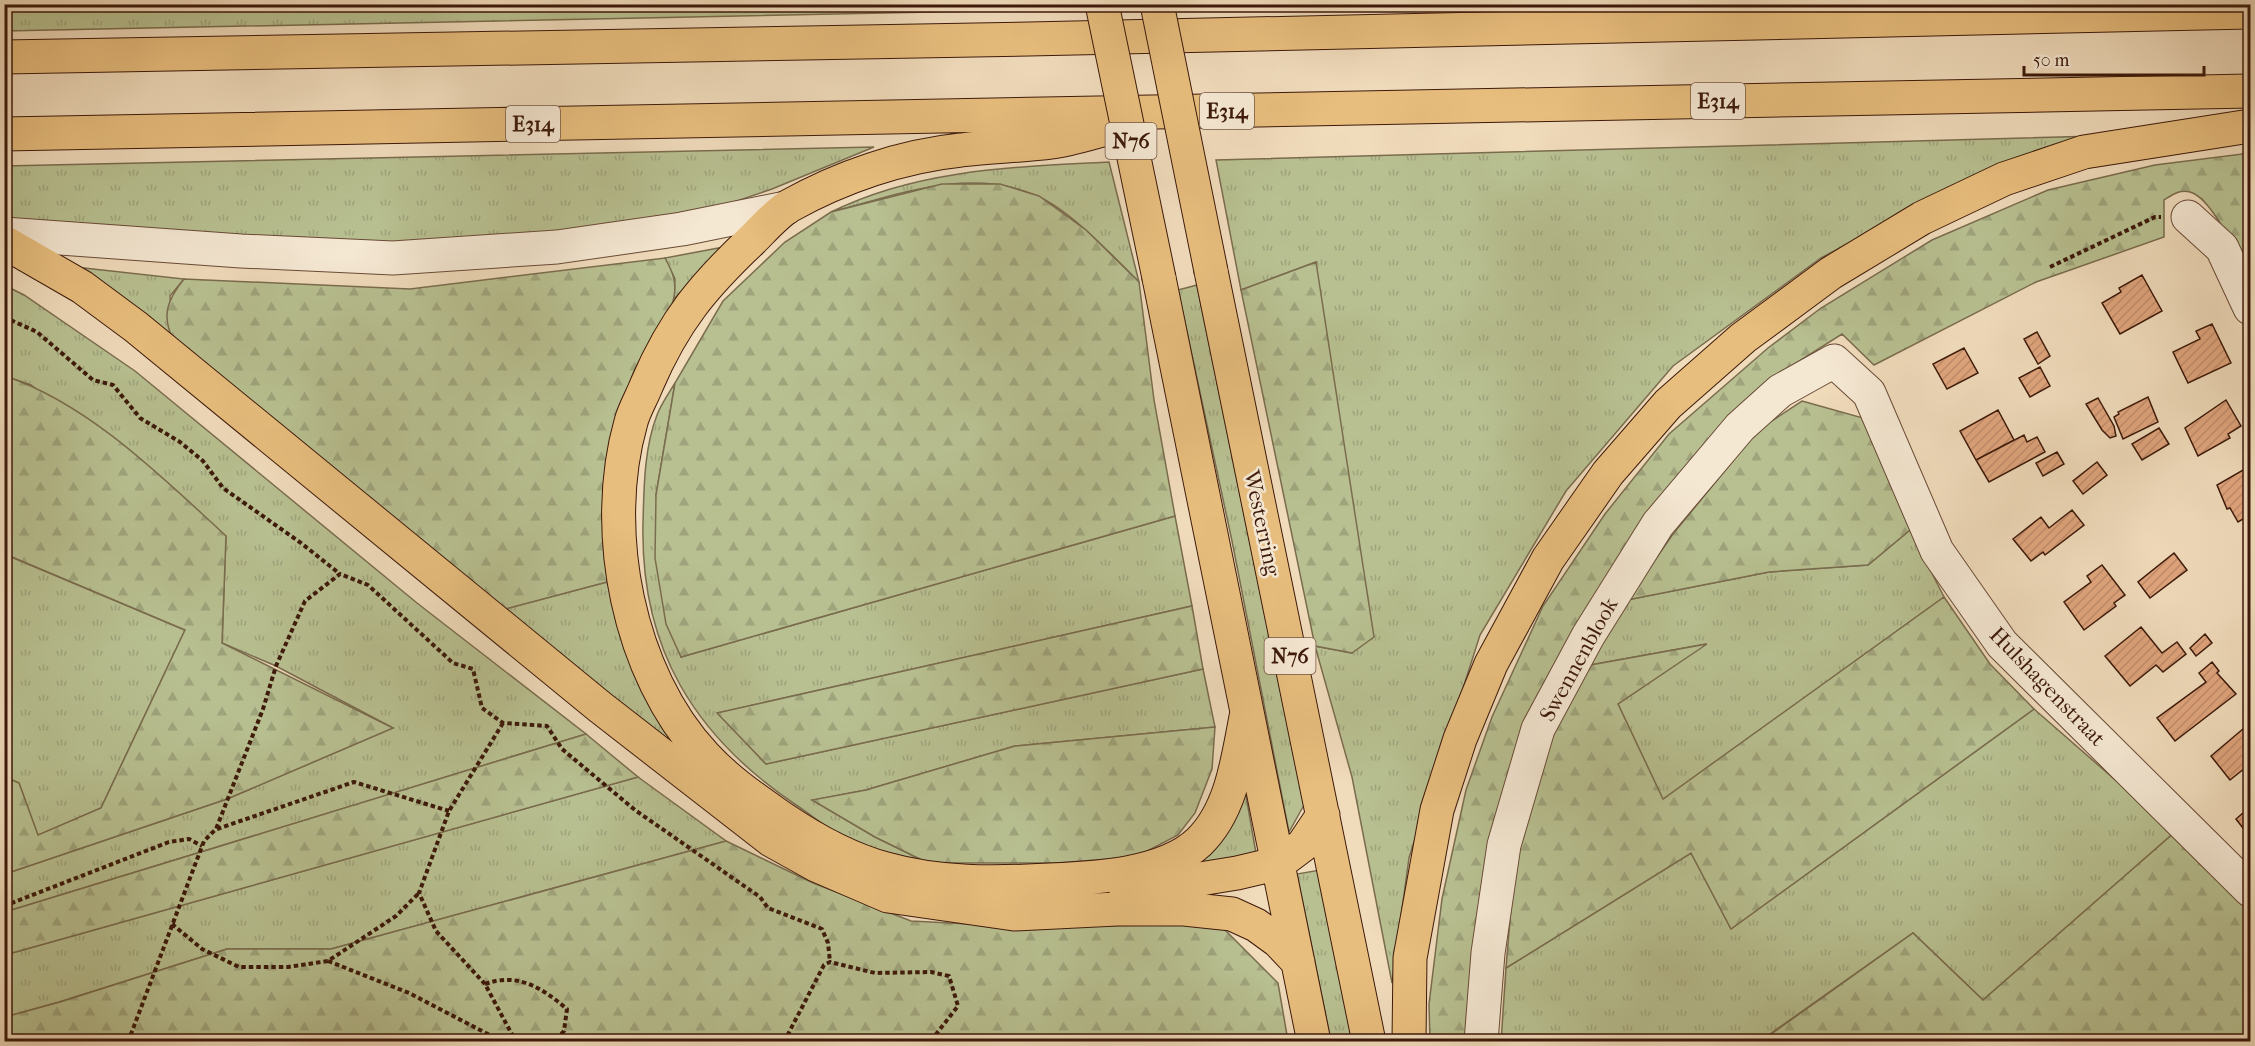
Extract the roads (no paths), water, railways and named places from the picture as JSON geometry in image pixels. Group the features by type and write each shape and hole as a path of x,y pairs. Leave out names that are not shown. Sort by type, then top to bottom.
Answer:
{"highway":[{"name":"N76","path":"1102,4 1314,1041"},
{"name":"Westerring","path":"1157,4 1369,1041"},
{"path":"4,57 1052,38 2250,12"},
{"name":"E314","path":"4,134 2250,91"},
{"path":"1177,112 1054,142 957,150 874,168 786,208 712,277 673,328 631,422 618,515 621,560 640,648 670,710 703,754 740,789 795,826 833,848 883,869 935,880 993,883 1101,878 1145,868 1181,856 1201,840 1226,802 1247,712"},
{"path":"1409,1041 1410,958 1437,810 1465,728 1491,664 1548,559 1608,473 1668,404 1743,338 1831,273 1932,213 2004,179 2084,152 2250,126"},
{"path":"4,242 82,287 136,327 600,707 771,840 816,866 888,896 981,907 1014,914 1162,909 1232,914 1256,925 1278,941 1298,962"},
{"path":"981,907 1090,897 1237,873 1279,863 1303,845 1323,815"}],"street":[{"path":"4,234 241,251 393,258 557,247 682,229 786,208"},
{"path":"2188,217 2222,248 2250,308"},
{"name":"Hulshagenstraat","path":"1834,361 1869,393 1937,551 2002,644 2250,890"},
{"name":"Swennenblook","path":"1481,1041 1488,953 1504,845 1538,729 1588,636 1658,525 1740,427 1780,391 1834,361"}]}
